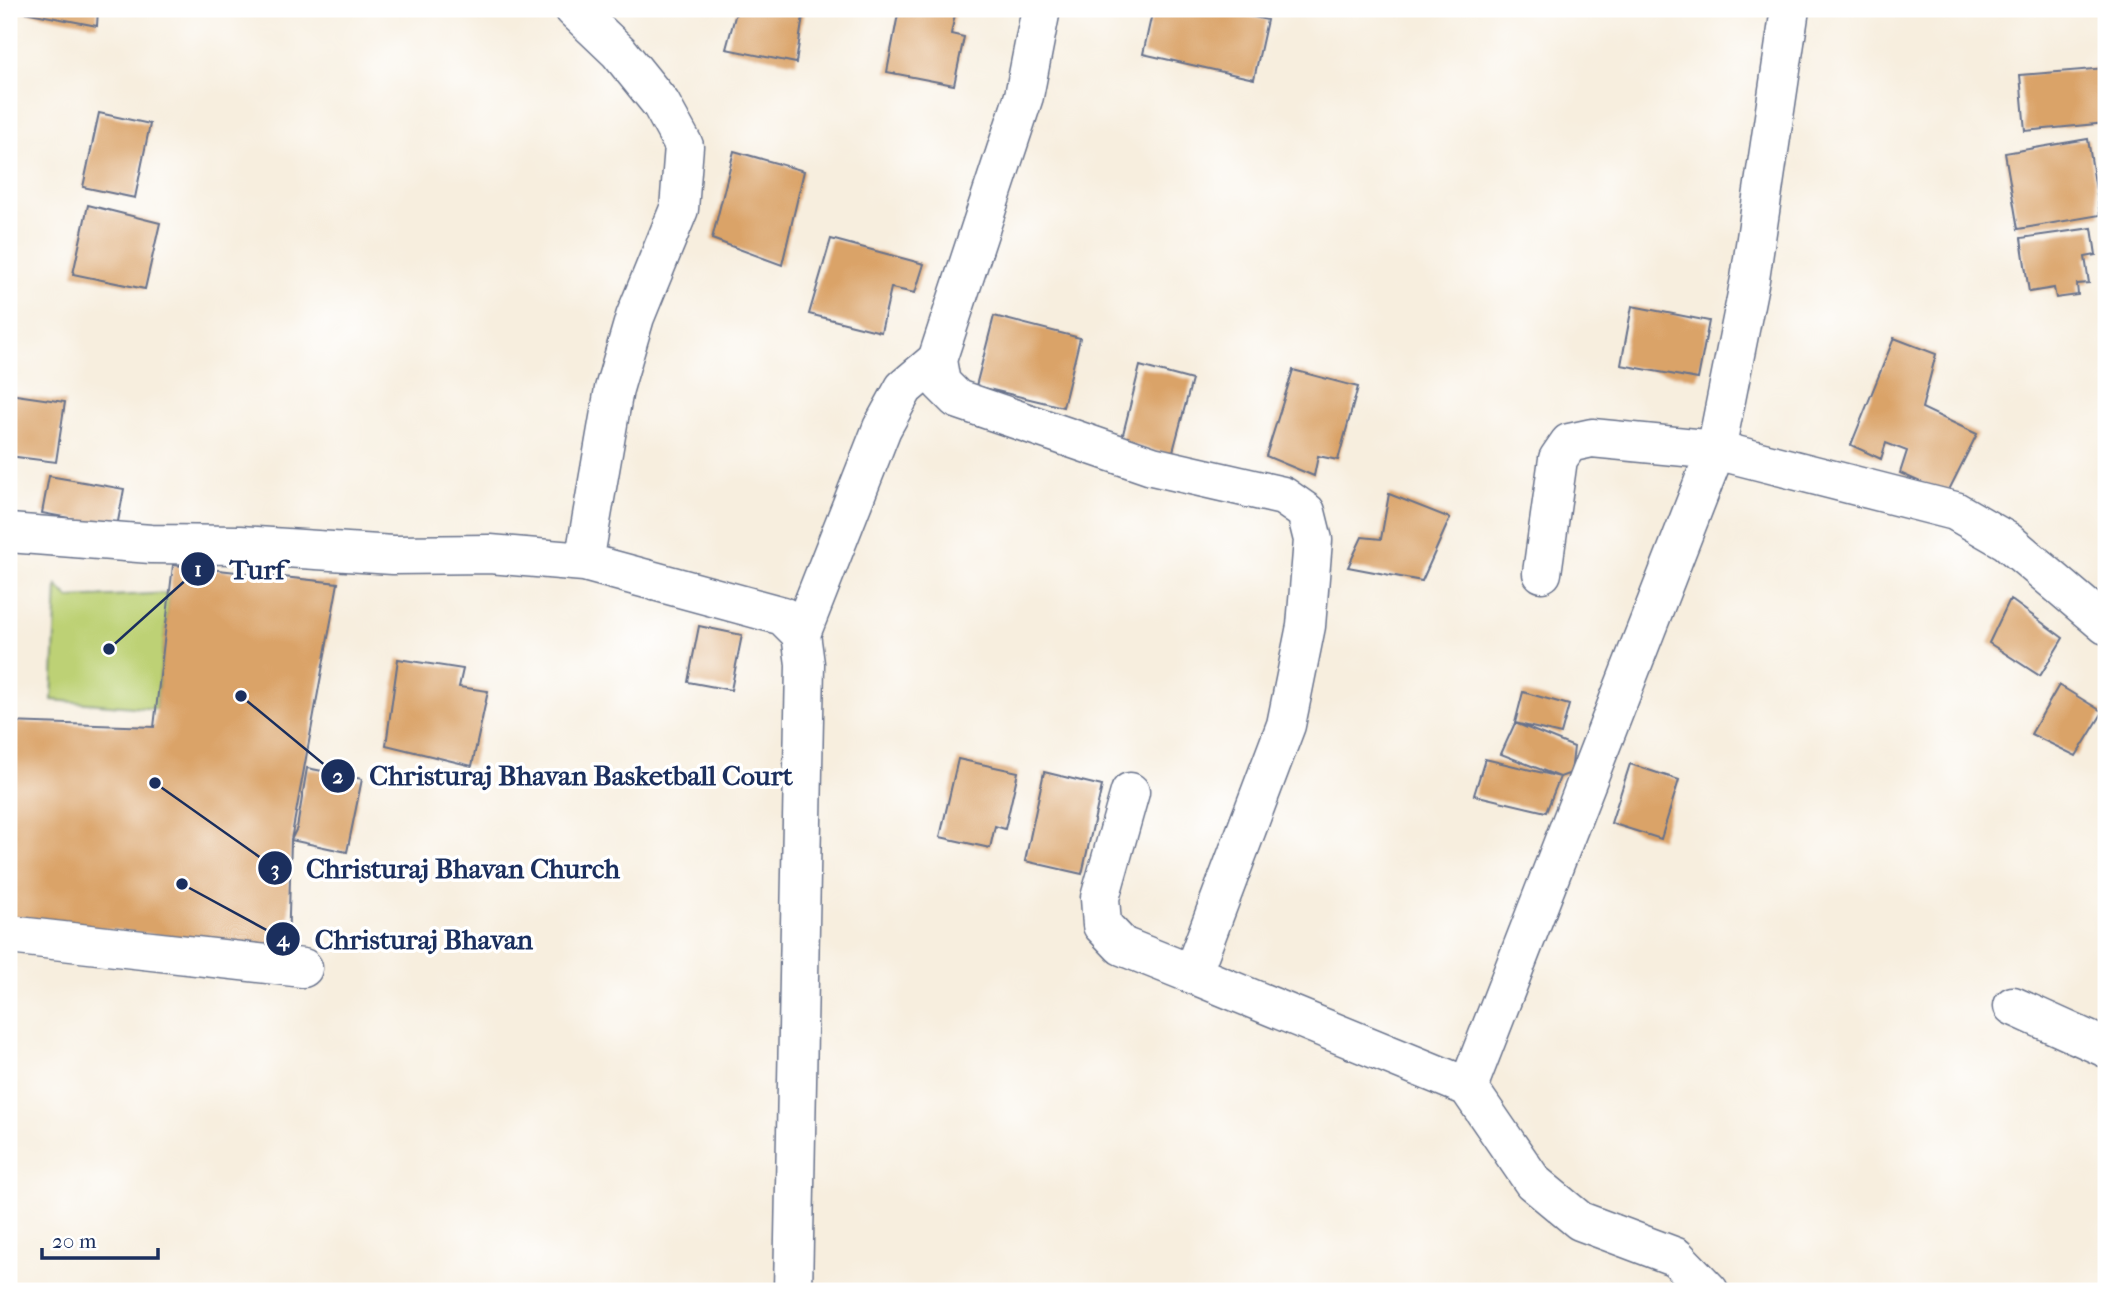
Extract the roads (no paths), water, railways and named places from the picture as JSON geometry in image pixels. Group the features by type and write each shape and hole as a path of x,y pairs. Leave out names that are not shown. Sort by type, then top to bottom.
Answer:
{"street":[{"path":"575,9 619,52 653,94 684,146 679,209 639,306 614,389 584,562"},
{"path":"1041,9 1024,96 937,360 941,383 957,399 1152,466 1283,496 1306,512 1314,540 1306,626 1286,725 1192,974"},
{"path":"1468,1087 1716,450 1750,279 1790,9"},
{"path":"793,1291 805,664 801,634 882,428 904,388 937,360"},
{"path":"1542,573 1558,458 1569,443 1592,438 1716,450 1955,511 2007,541 2106,625"},
{"path":"9,533 151,544 240,545 393,555 490,554 584,562 783,616 801,634"},
{"path":"1130,792 1100,898 1102,925 1122,946 1468,1087 1533,1182 1580,1220 1676,1256 1709,1291"},
{"path":"9,935 303,968"},
{"path":"2013,1006 2106,1048"}],"place":[{"name":"Turf","path":"109,649"},
{"name":"Christuraj Bhavan Basketball Court","path":"241,696"},
{"name":"Christuraj Bhavan Church","path":"155,783"},
{"name":"Christuraj Bhavan","path":"182,884"}]}
